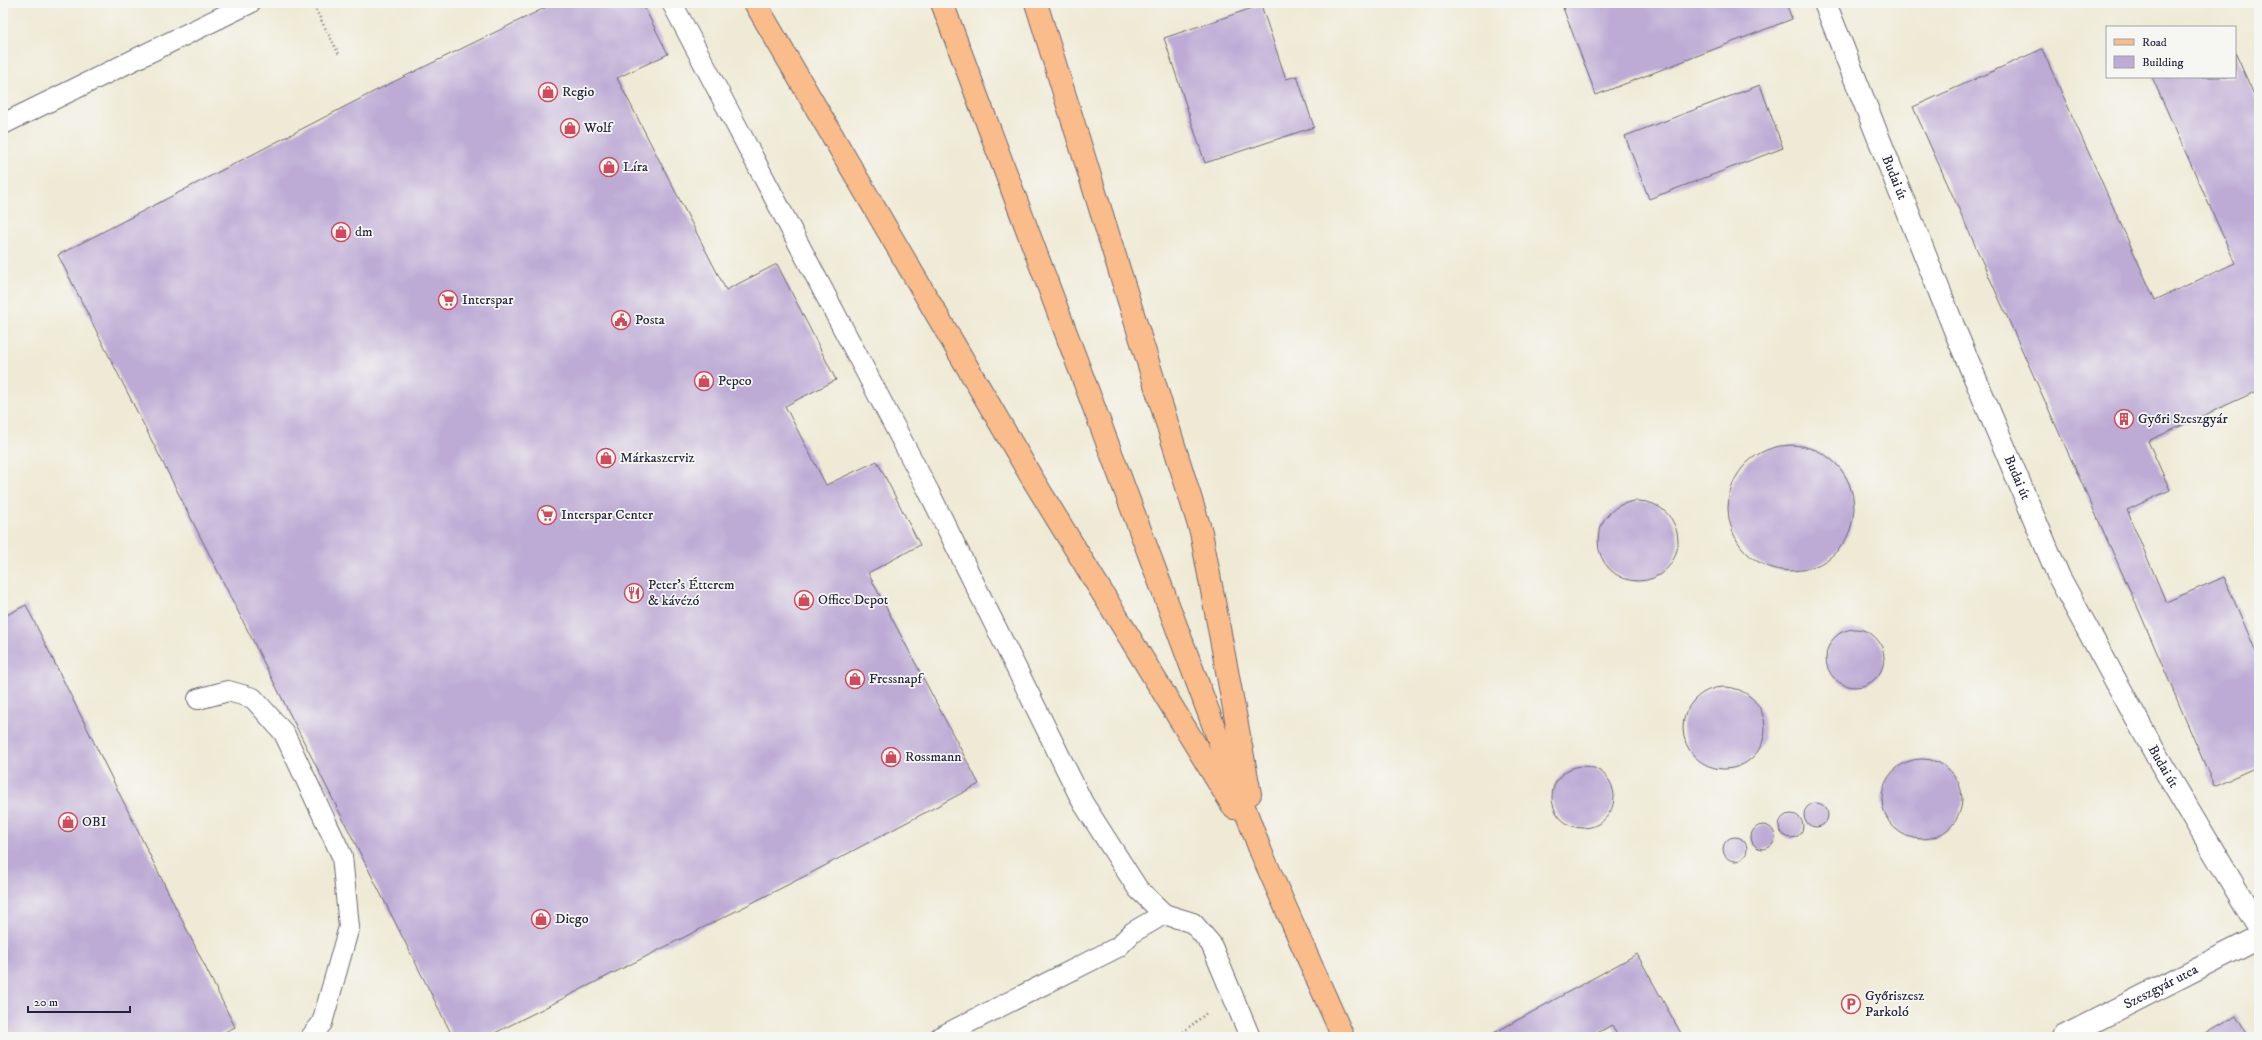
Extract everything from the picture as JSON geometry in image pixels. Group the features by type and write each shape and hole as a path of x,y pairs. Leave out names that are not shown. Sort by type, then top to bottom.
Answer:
{"main road":[{"path":"755,3 1032,478 1261,852"},
{"path":"942,3 1261,852 1343,1037"},
{"path":"1036,3 1201,532 1261,852"}],"street":[{"name":"Budai út","path":"1825,3 1956,333 2059,577 2159,760 2259,928"},
{"name":"Szeszgyár utca","path":"2063,1037 2089,1031 2259,937"}],"lane":[{"path":"3,124 250,3"},
{"path":"672,3 929,492 1083,803 1138,889 1164,914 1193,923 1212,944 1250,1037"},
{"path":"198,699 228,691 253,698 284,733 342,856 349,927 322,1024 311,1037"},
{"path":"940,1037 1118,947 1132,932 1164,914"}],"path":[{"path":"312,3 339,54"},
{"path":"1177,1037 1232,992"}],"building":[{"name":"Interspar Center","path":"555,3 642,3 668,54 617,78 726,290 777,264 836,380 785,406 826,485 877,461 920,545 868,573 979,784 811,873 487,1037 453,1037 58,255 381,88"},
{"path":"1576,3 1786,3 1792,19 1596,95 1563,8"},
{"path":"1261,5 1286,79 1297,76 1314,127 1205,163 1164,38"},
{"name":"Győri Szeszgyár","path":"2042,49 2155,300 2235,263 2152,78 2236,78 2236,54 2259,106 2259,397 2257,391 2148,441 2170,490 2127,510 2166,602 2224,577 2259,659 2259,766 2214,786 2140,613 1913,107"},
{"path":"1760,85 1783,148 1649,199 1625,136"},
{"path":"1791,445 1815,450 1826,456 1839,468 1849,484 1854,508 1849,532 1843,543 1831,556 1815,566 1791,571 1767,566 1756,560 1743,548 1733,532 1728,508 1733,484 1739,473 1751,460 1767,450"},
{"path":"1630,501 1646,501 1667,512 1678,533 1678,549 1667,570 1646,581 1630,581 1616,575 1609,570 1604,563 1598,549 1598,533 1604,519 1609,512 1616,507"},
{"name":"OBI","path":"26,605 235,1027 215,1037 3,1037 3,617"},
{"path":"1855,629 1866,631 1879,642 1882,647 1884,658 1882,669 1871,682 1866,685 1855,687 1844,685 1831,674 1828,669 1826,658 1828,647 1839,634 1844,631"},
{"path":"1724,687 1740,690 1753,699 1762,712 1765,728 1762,744 1753,757 1740,766 1724,769 1708,766 1695,757 1686,744 1683,728 1686,712 1695,699 1708,690"},
{"path":"1922,759 1937,762 1950,771 1959,784 1962,799 1959,814 1950,827 1937,836 1922,839 1907,836 1894,827 1885,814 1882,799 1885,784 1894,771 1907,762"},
{"path":"1583,766 1600,771 1605,775 1609,780 1614,797 1609,814 1605,819 1600,823 1583,828 1566,823 1561,819 1557,814 1552,797 1557,780 1561,775 1566,771"},
{"path":"1816,803 1824,807 1828,815 1824,823 1816,827 1808,823 1804,815 1808,807"},
{"path":"1791,814 1799,818 1803,826 1799,834 1791,838 1783,834 1779,826 1783,818"},
{"path":"1763,825 1771,829 1775,837 1771,845 1763,849 1755,845 1751,837 1755,829"},
{"path":"1735,837 1743,841 1747,849 1743,857 1735,861 1727,857 1723,849 1727,841"},
{"path":"1637,954 1683,1037 1619,1037 1612,1025 1590,1037 1487,1037"},
{"path":"2236,1015 2249,1037 2199,1037"}],"place":[{"name":"Regio","path":"548,92"},
{"name":"Wolf","path":"570,128"},
{"name":"Líra","path":"609,167"},
{"name":"dm","path":"341,232"},
{"name":"Interspar","path":"448,300"},
{"name":"Posta","path":"621,320"},
{"name":"Pepco","path":"704,381"},
{"name":"Győri Szeszgyár","path":"2124,419"},
{"name":"Márkaszerviz","path":"606,458"},
{"name":"Interspar Center","path":"547,515"},
{"name":"Peter's Étterem & kávézó","path":"634,593"},
{"name":"Office Depot","path":"804,600"},
{"name":"Fressnapf","path":"855,679"},
{"name":"Rossmann","path":"891,757"},
{"name":"OBI","path":"68,822"},
{"name":"Diego","path":"541,919"},
{"name":"Győriszesz Parkoló","path":"1851,1004"}]}
